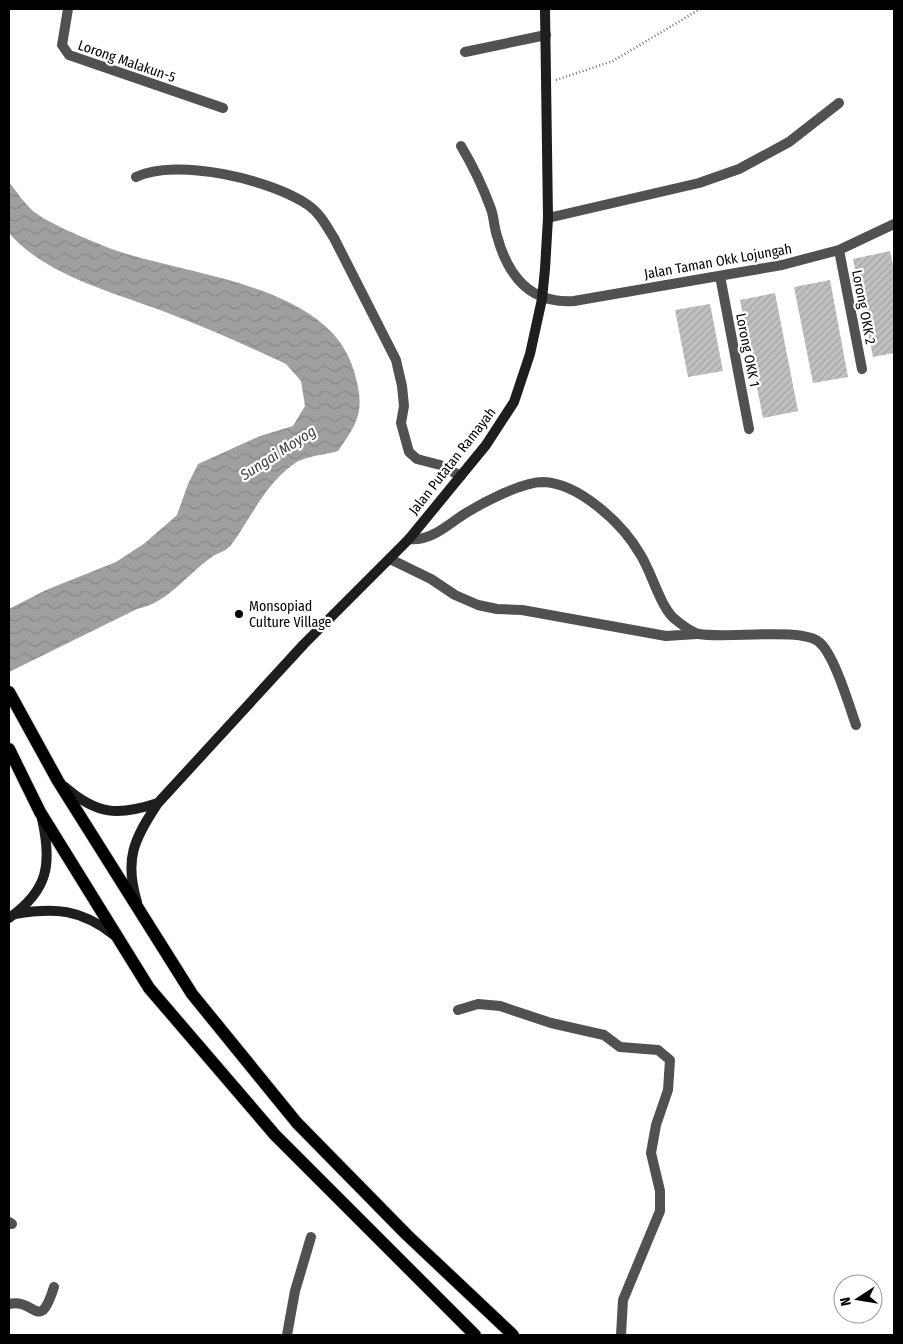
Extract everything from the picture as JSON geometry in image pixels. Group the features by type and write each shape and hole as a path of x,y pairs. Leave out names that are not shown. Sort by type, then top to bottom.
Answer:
{"main road":[{"name":"Jalan Putatan Ramayah","path":"141,915 130,868 132,848 158,803 304,644 409,538 486,444 514,402 530,354 542,299 548,218 545,9"},
{"path":"11,697 58,781 192,994 298,1124 408,1235 513,1335"},
{"path":"9,749 40,812 149,988 275,1135 475,1335"},
{"name":"Jalan Putatan Ramayah","path":"58,781 81,801 97,809 114,812 136,811 158,803"},
{"path":"11,916 32,898 43,880 48,857 40,812"},
{"path":"11,916 35,911 62,911 84,916 118,938"}],"street":[{"name":"Lorong Malakun-5","path":"68,9 62,45 69,55 223,108"},
{"path":"465,52 546,35"},
{"path":"548,218 699,183 739,169 789,142 839,103"},
{"path":"461,146 472,163 487,198 497,236 512,271 526,289 542,299"},
{"path":"136,177 145,172 178,170 247,178 309,206 324,221 334,238 396,360 402,393 402,423 409,452 417,459 440,464 461,476"},
{"name":"Jalan Taman Okk Lojungah","path":"542,299 556,302 574,302 782,265 839,250 894,224"},
{"name":"Lorong OKK 2","path":"839,250 862,369"},
{"name":"Lorong OKK 1","path":"720,276 749,429"},
{"path":"409,538 418,540 429,537 467,512 523,486 541,482 557,484 576,491 597,506 628,537 640,554 664,604 674,619 697,634"},
{"path":"390,559 431,579 455,595 478,605 497,609 522,610 666,636 697,634 802,635 819,642 832,662 856,724"},
{"path":"458,1010 478,1004 500,1006 550,1023 604,1035 620,1047 658,1050 670,1060 668,1090 656,1125 651,1153 660,1191 660,1211 623,1300 621,1335"},
{"path":"287,1335 295,1292 311,1237"},
{"path":"9,1304 19,1303 36,1312 42,1312 47,1308 54,1287"}],"path":[{"path":"545,84 612,60 700,9"}],"water":[{"name":"Sungai Moyog","path":"9,182 33,211 67,230 104,246 135,256 247,286 283,299 314,317 339,341 354,371 360,405 356,422 338,451 303,459 284,472 266,491 229,547 203,564 168,594 148,606 137,609 9,672 9,609 46,590 116,562 145,543 177,515 188,484 198,464 260,436 293,426 305,406 301,381 286,364 160,310 100,289 59,271 40,260 9,233"}],"building":[{"path":"890,251 894,270 894,353 873,357 853,259"},
{"path":"830,280 848,377 813,383 794,287"},
{"path":"775,293 798,411 763,418 740,300"},
{"path":"710,304 723,371 688,377 675,310"}],"place":[{"name":"Monsopiad Culture Village","path":"239,614"}]}
